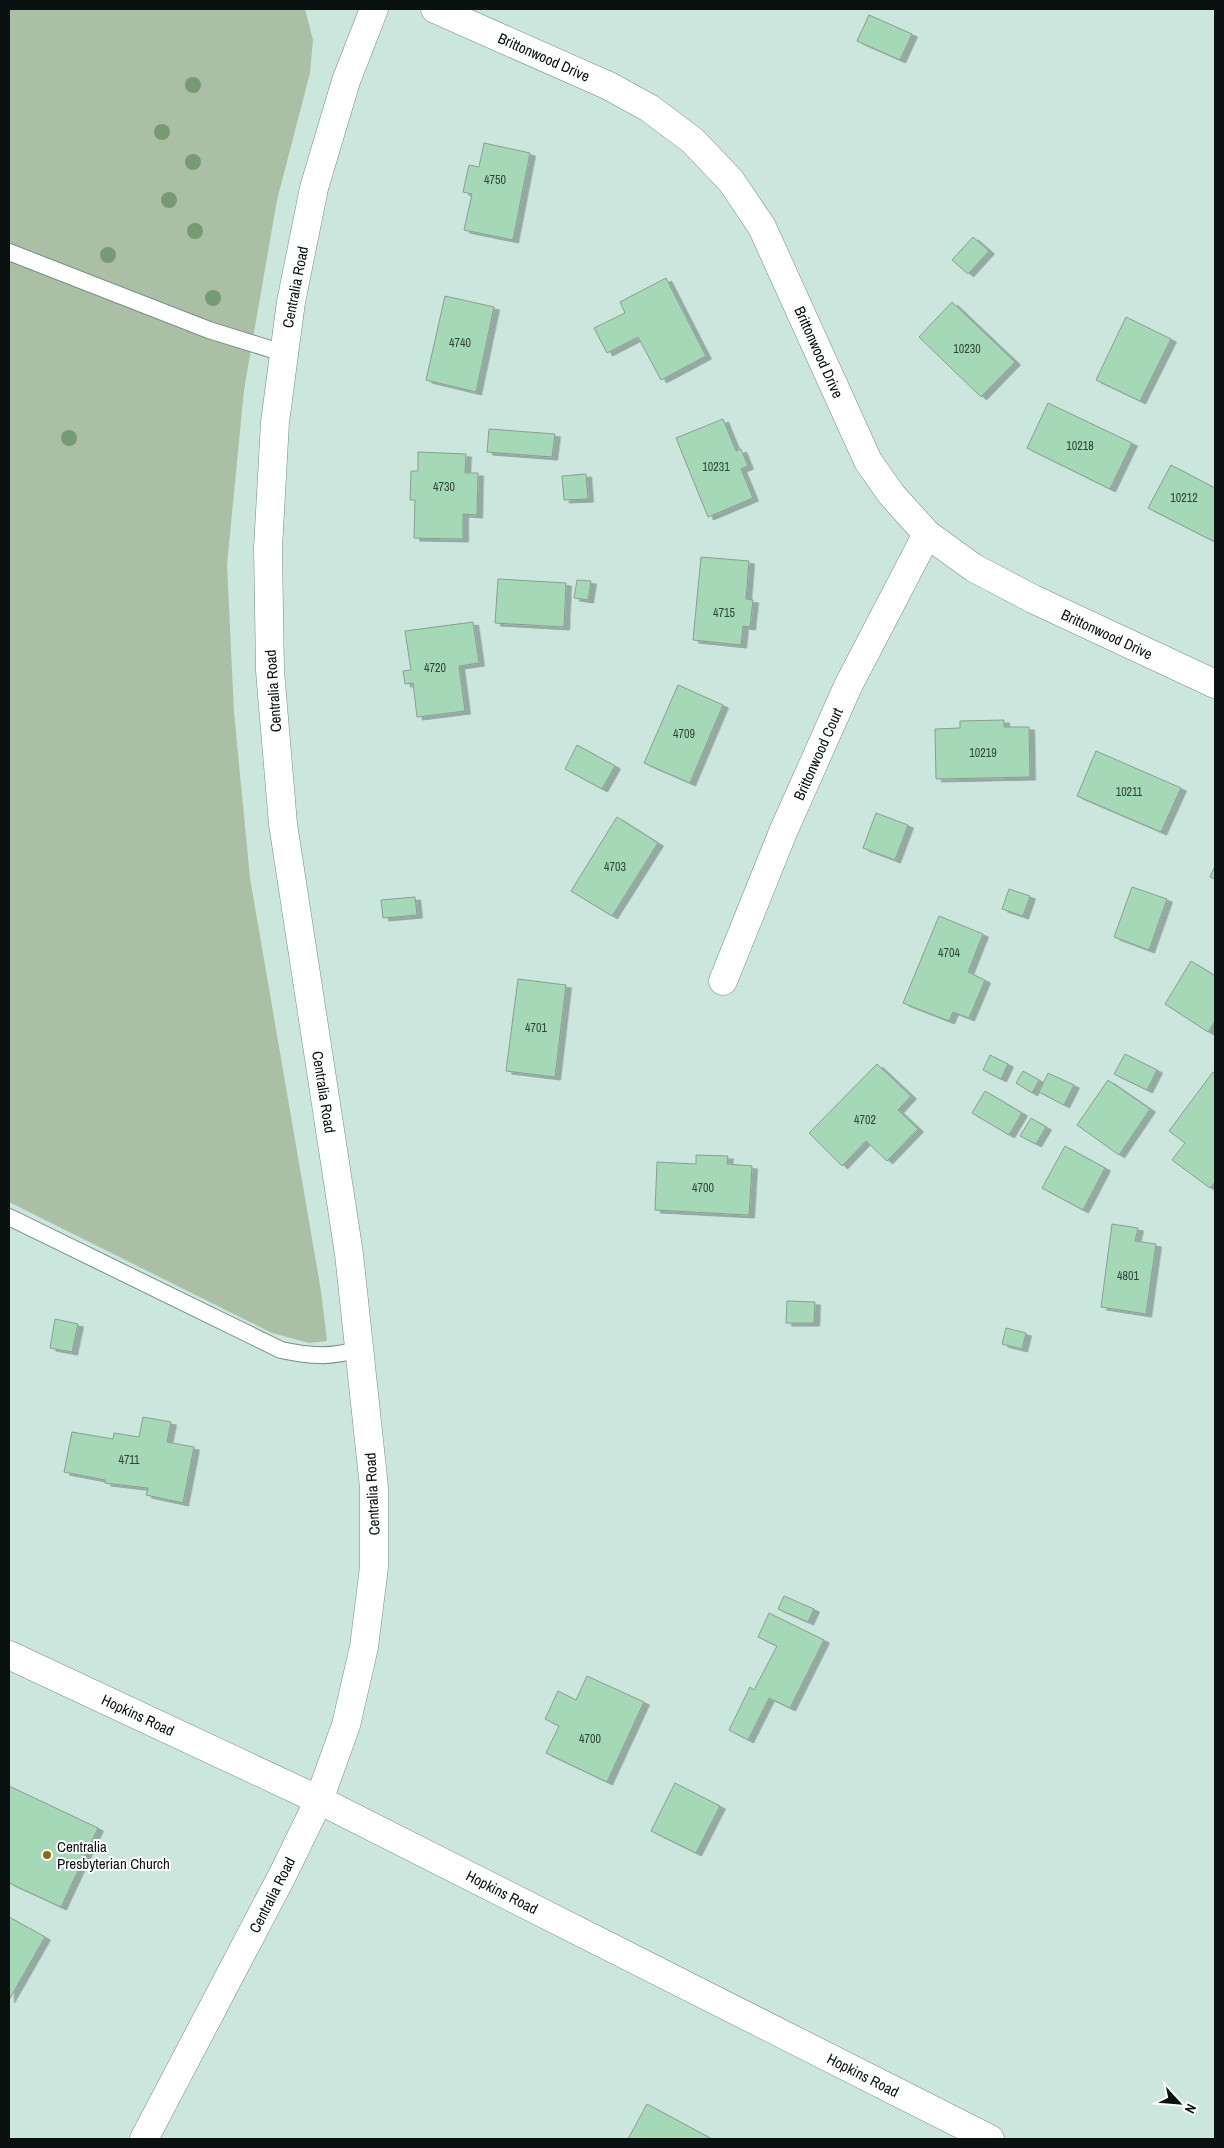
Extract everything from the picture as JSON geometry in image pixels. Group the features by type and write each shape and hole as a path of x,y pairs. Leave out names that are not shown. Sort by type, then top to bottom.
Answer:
{"main road":[{"name":"Centralia Road","path":"144,2139 279,1882 319,1800 346,1725 362,1656 374,1567 374,1487 348,1254 283,824 270,671 268,548 275,422 291,302 314,188 346,81 374,9"},
{"name":"Brittonwood Drive","path":"435,9 609,86 649,108 693,141 731,181 762,227 868,460 891,494 927,534 974,568 1033,599 1215,684"},
{"name":"Brittonwood Court","path":"723,981 783,832 848,686 927,534"},
{"name":"Hopkins Road","path":"9,1655 319,1800 990,2139"}],"lane":[{"path":"9,252 209,330 283,352"},
{"path":"9,1218 281,1350 312,1356 345,1354 359,1349"}],"green space":[{"path":"9,9 305,9 313,40 310,73 277,200 244,390 227,565 234,712 250,878 321,1291 327,1341 309,1343 272,1333 9,1202"}],"building":[{"path":"869,15 912,34 900,60 857,41"},
{"path":"484,143 530,153 513,240 464,230 472,194 463,192 469,165 479,167"},
{"path":"973,237 989,251 968,274 952,260"},
{"path":"666,278 706,356 661,380 638,337 607,353 594,328 625,313 620,302"},
{"path":"445,296 494,307 476,392 426,380"},
{"path":"952,302 1015,362 981,397 919,337"},
{"path":"1126,317 1171,339 1140,401 1096,380"},
{"path":"1048,403 1132,443 1110,489 1027,448"},
{"path":"723,419 736,451 741,449 748,466 741,469 753,498 708,517 676,438"},
{"path":"489,429 555,434 552,457 487,452"},
{"path":"418,452 466,454 465,473 478,473 477,515 463,514 463,539 414,538 415,500 410,500 411,471 418,471"},
{"path":"1171,465 1215,488 1215,542 1148,508"},
{"path":"586,474 588,499 564,500 562,476"},
{"path":"701,557 749,561 746,599 753,600 750,627 743,626 741,645 693,640"},
{"path":"498,579 566,583 564,627 495,623"},
{"path":"577,580 591,581 588,600 574,598"},
{"path":"473,622 479,663 459,666 465,711 417,717 413,683 405,684 403,671 411,670 405,631"},
{"path":"678,685 723,705 690,783 644,763"},
{"path":"1004,720 1004,727 1029,727 1030,777 936,779 935,729 960,728 960,721"},
{"path":"577,745 615,766 602,789 565,769"},
{"path":"1096,751 1181,788 1161,832 1077,796"},
{"path":"876,813 908,825 895,860 863,848"},
{"path":"617,817 658,843 612,916 571,891"},
{"path":"1215,866 1215,879 1210,877"},
{"path":"1132,887 1167,899 1149,950 1114,937"},
{"path":"1009,889 1030,896 1023,916 1002,909"},
{"path":"415,897 417,915 383,918 381,900"},
{"path":"939,916 983,934 968,972 985,980 969,1018 953,1012 949,1021 903,1003"},
{"path":"1191,961 1215,976 1215,1021 1208,1032 1165,1004"},
{"path":"518,979 566,985 555,1077 506,1071"},
{"path":"1125,1054 1157,1070 1147,1090 1114,1074"},
{"path":"990,1055 1008,1064 1001,1079 983,1070"},
{"path":"877,1064 911,1096 898,1110 918,1129 887,1161 866,1141 842,1166 809,1133"},
{"path":"1023,1071 1039,1080 1032,1093 1016,1083"},
{"path":"1213,1072 1215,1073 1215,1182 1210,1188 1172,1160 1185,1143 1169,1131"},
{"path":"1048,1073 1074,1085 1064,1105 1039,1092"},
{"path":"1108,1080 1150,1109 1119,1155 1077,1125"},
{"path":"985,1091 1022,1113 1009,1135 972,1113"},
{"path":"1031,1118 1046,1127 1036,1144 1020,1136"},
{"path":"1065,1146 1105,1168 1083,1210 1042,1188"},
{"path":"696,1155 728,1156 727,1164 752,1166 749,1215 655,1210 657,1162 696,1164"},
{"path":"1112,1224 1138,1228 1135,1241 1156,1244 1146,1314 1101,1307"},
{"path":"787,1301 815,1302 814,1323 786,1323"},
{"path":"55,1319 78,1324 72,1352 50,1348"},
{"path":"1006,1328 1026,1333 1022,1349 1002,1344"},
{"path":"143,1417 171,1422 167,1442 194,1447 183,1503 146,1495 148,1488 105,1483 105,1480 64,1472 72,1432 113,1439 114,1433 139,1437"},
{"path":"784,1596 814,1609 808,1622 778,1609"},
{"path":"769,1613 824,1640 790,1708 769,1698 748,1740 729,1730 750,1687 754,1690 777,1646 758,1637"},
{"path":"587,1676 644,1702 607,1782 546,1753 559,1726 545,1719 558,1691 576,1700"},
{"path":"675,1783 720,1806 696,1853 651,1831"},
{"name":"Centralia Presbyterian Church","path":"9,1786 98,1828 61,1907 9,1883"},
{"path":"9,1917 45,1937 9,2000"},
{"path":"647,2104 712,2139 628,2139"}],"place":[{"name":"Centralia Presbyterian Church","path":"47,1855"}]}
